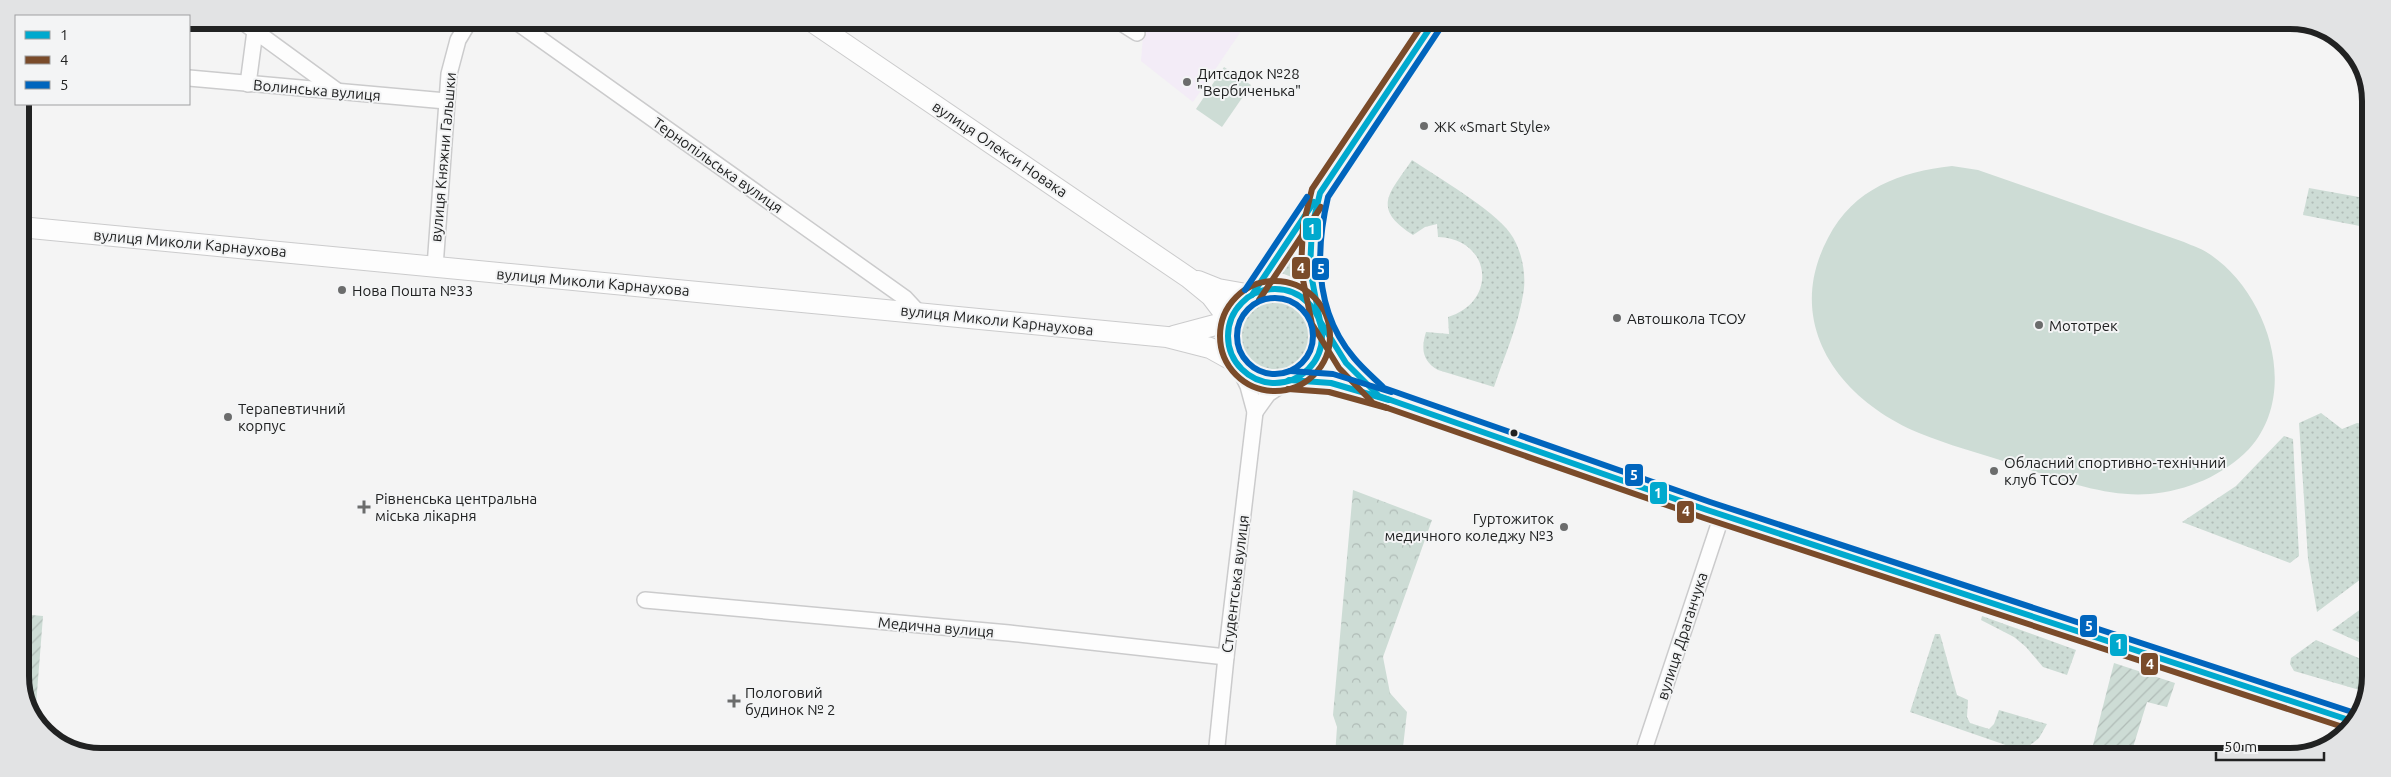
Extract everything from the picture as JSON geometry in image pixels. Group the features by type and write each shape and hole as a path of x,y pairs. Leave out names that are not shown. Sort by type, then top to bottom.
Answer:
{"main road":[{"name":"вулиця Олекси Новака","path":"823,29 1189,278 1211,296 1230,321"},
{"path":"1252,295 1429,29"},
{"path":"1289,380 1302,374 1313,363 1320,350 1322,336 1310,269 1312,227 1320,193"},
{"name":"вулиця Миколи Карнаухова","path":"29,228 1167,337 1210,348 1237,363"},
{"name":"вулиця Олекси Новака","path":"1189,278 1218,289 1252,295"},
{"path":"1379,396 1346,363 1313,309 1304,299 1292,292 1279,289 1265,290 1252,295 1243,301 1230,321 1228,343 1237,363 1254,378 1277,382 1289,380 1331,383 1379,396 1722,515 2347,719"},
{"name":"вулиця Миколи Карнаухова","path":"1167,337 1230,321"}],"street":[{"path":"253,29 338,91"},
{"name":"вулиця Княжни Гальшки","path":"435,268 446,102 452,57 458,40 465,29"},
{"name":"Тернопільська вулиця","path":"528,29 905,298 918,312"},
{"path":"1130,29 1137,34"},
{"path":"248,84 256,31"},
{"name":"Волинська вулиця","path":"190,78 446,102"},
{"path":"1237,363 1248,386 1255,412"},
{"path":"1255,412 1268,394 1289,380"},
{"name":"Студентська вулиця","path":"1217,748 1255,412"},
{"name":"вулиця Драганчука","path":"1645,748 1722,515"},
{"name":"Медична вулиця","path":"645,600 1009,633 1226,656"}],"shaded area":[{"name":"Дитсадок №28 \"Вербиченька\"","path":"1143,29 1243,29 1193,102 1141,61"}],"green space":[{"path":"1224,67 1251,85 1222,127 1196,109"},
{"path":"1412,160 1491,214 1510,233 1518,247 1524,271 1521,307 1494,387 1438,370 1429,363 1424,354 1426,332 1449,334 1448,317 1464,309 1475,298 1481,286 1482,272 1478,259 1469,248 1456,240 1438,237 1437,224 1425,227 1413,235 1392,217 1388,208 1388,200 1397,182"},
{"name":"Мототрек","path":"1952,166 1978,170 2184,242 2208,253 2231,273 2249,294 2262,319 2271,346 2275,374 2273,401 2264,426 2249,449 2228,467 2191,485 2150,494 2114,493 2061,480 1919,433 1890,418 1864,400 1843,379 1826,355 1816,328 1812,300 1816,269 1828,238 1839,221 1851,206 1865,195 1897,178"},
{"path":"2309,188 2362,198 2362,226 2303,215"},
{"path":"1293,243 1294,278 1284,274 1271,274"},
{"path":"1275,298 1289,301 1302,309 1310,322 1313,336 1310,350 1302,363 1289,371 1275,374 1261,371 1248,363 1240,350 1237,336 1240,322 1248,309 1261,301"},
{"path":"2321,413 2342,429 2357,423 2362,424 2362,578 2317,612 2308,559 2299,423"},
{"path":"2284,436 2293,439 2299,556 2290,563 2182,522 2236,486"},
{"path":"1353,490 1432,520 1383,657 1390,693 1407,712 1403,748 1336,748 1337,727 1333,715"},
{"path":"2362,608 2362,643 2332,630"},
{"path":"29,615 43,616 36,707 29,681"},
{"path":"1982,616 2076,650 2067,675 2043,667 2026,647 2014,637 1981,620"},
{"path":"1935,634 1940,634 1957,695 1968,700 1967,717 1970,723 1989,729 1994,724 1999,710 2047,724 2039,738 2027,748 2014,748 1910,712"},
{"path":"2316,640 2362,659 2361,690 2294,671 2290,664 2291,658"},
{"path":"2114,663 2175,683 2167,707 2147,702 2133,748 2092,748"}],"transit line":[{"name":"4","path":"1419,29 1312,189 1303,226 1301,270 1312,324 1339,368 1373,403 1704,518 2341,726"},
{"name":"1","path":"1429,29 1320,193 1312,227 1310,269 1320,321 1346,363 1379,396 1707,510 2347,719"},
{"name":"5","path":"1440,29 1328,197 1324,218 1320,260 1325,301 1332,321 1341,340 1354,358 1384,388 1710,502 2352,712"},
{"name":"5","path":"1245,290 1307,197"},
{"name":"1","path":"1252,295 1314,202"},
{"name":"4","path":"1259,300 1321,207"},
{"name":"4","path":"1275,281 1296,285 1314,297 1326,315 1330,336 1326,357 1314,375 1296,387 1275,391 1254,387 1236,375 1224,357 1220,336 1224,315 1236,297 1254,285 1275,281"},
{"name":"1","path":"1275,289 1293,293 1308,303 1318,318 1322,336 1318,354 1308,369 1293,379 1275,383 1257,379 1242,369 1232,354 1228,336 1232,318 1242,303 1257,293 1275,289"},
{"name":"5","path":"1275,298 1289,301 1302,309 1310,322 1313,336 1310,350 1302,363 1289,371 1275,374 1261,371 1248,363 1240,350 1237,336 1240,322 1248,309 1261,301 1275,298"},
{"name":"5","path":"1290,371 1333,374 1391,392"},
{"name":"1","path":"1289,380 1331,383 1389,400"},
{"name":"4","path":"1288,389 1329,392 1387,408"}],"place":[{"name":"Дитсадок №28 \"Вербиченька\"","path":"1187,82"},
{"name":"ЖК «Smart Style»","path":"1424,126"},
{"name":"Нова Пошта №33","path":"342,290"},
{"name":"Автошкола ТСОУ","path":"1617,318"},
{"name":"Мототрек","path":"2039,325"},
{"name":"Терапевтичний корпус","path":"228,417"},
{"name":"Обласний спортивно-технічний клуб ТСОУ","path":"1994,471"},
{"name":"Рівненська центральна міська лікарня","path":"364,507"},
{"name":"Гуртожиток медичного коледжу №3","path":"1564,527"},
{"name":"Пологовий будинок № 2","path":"734,701"}]}
